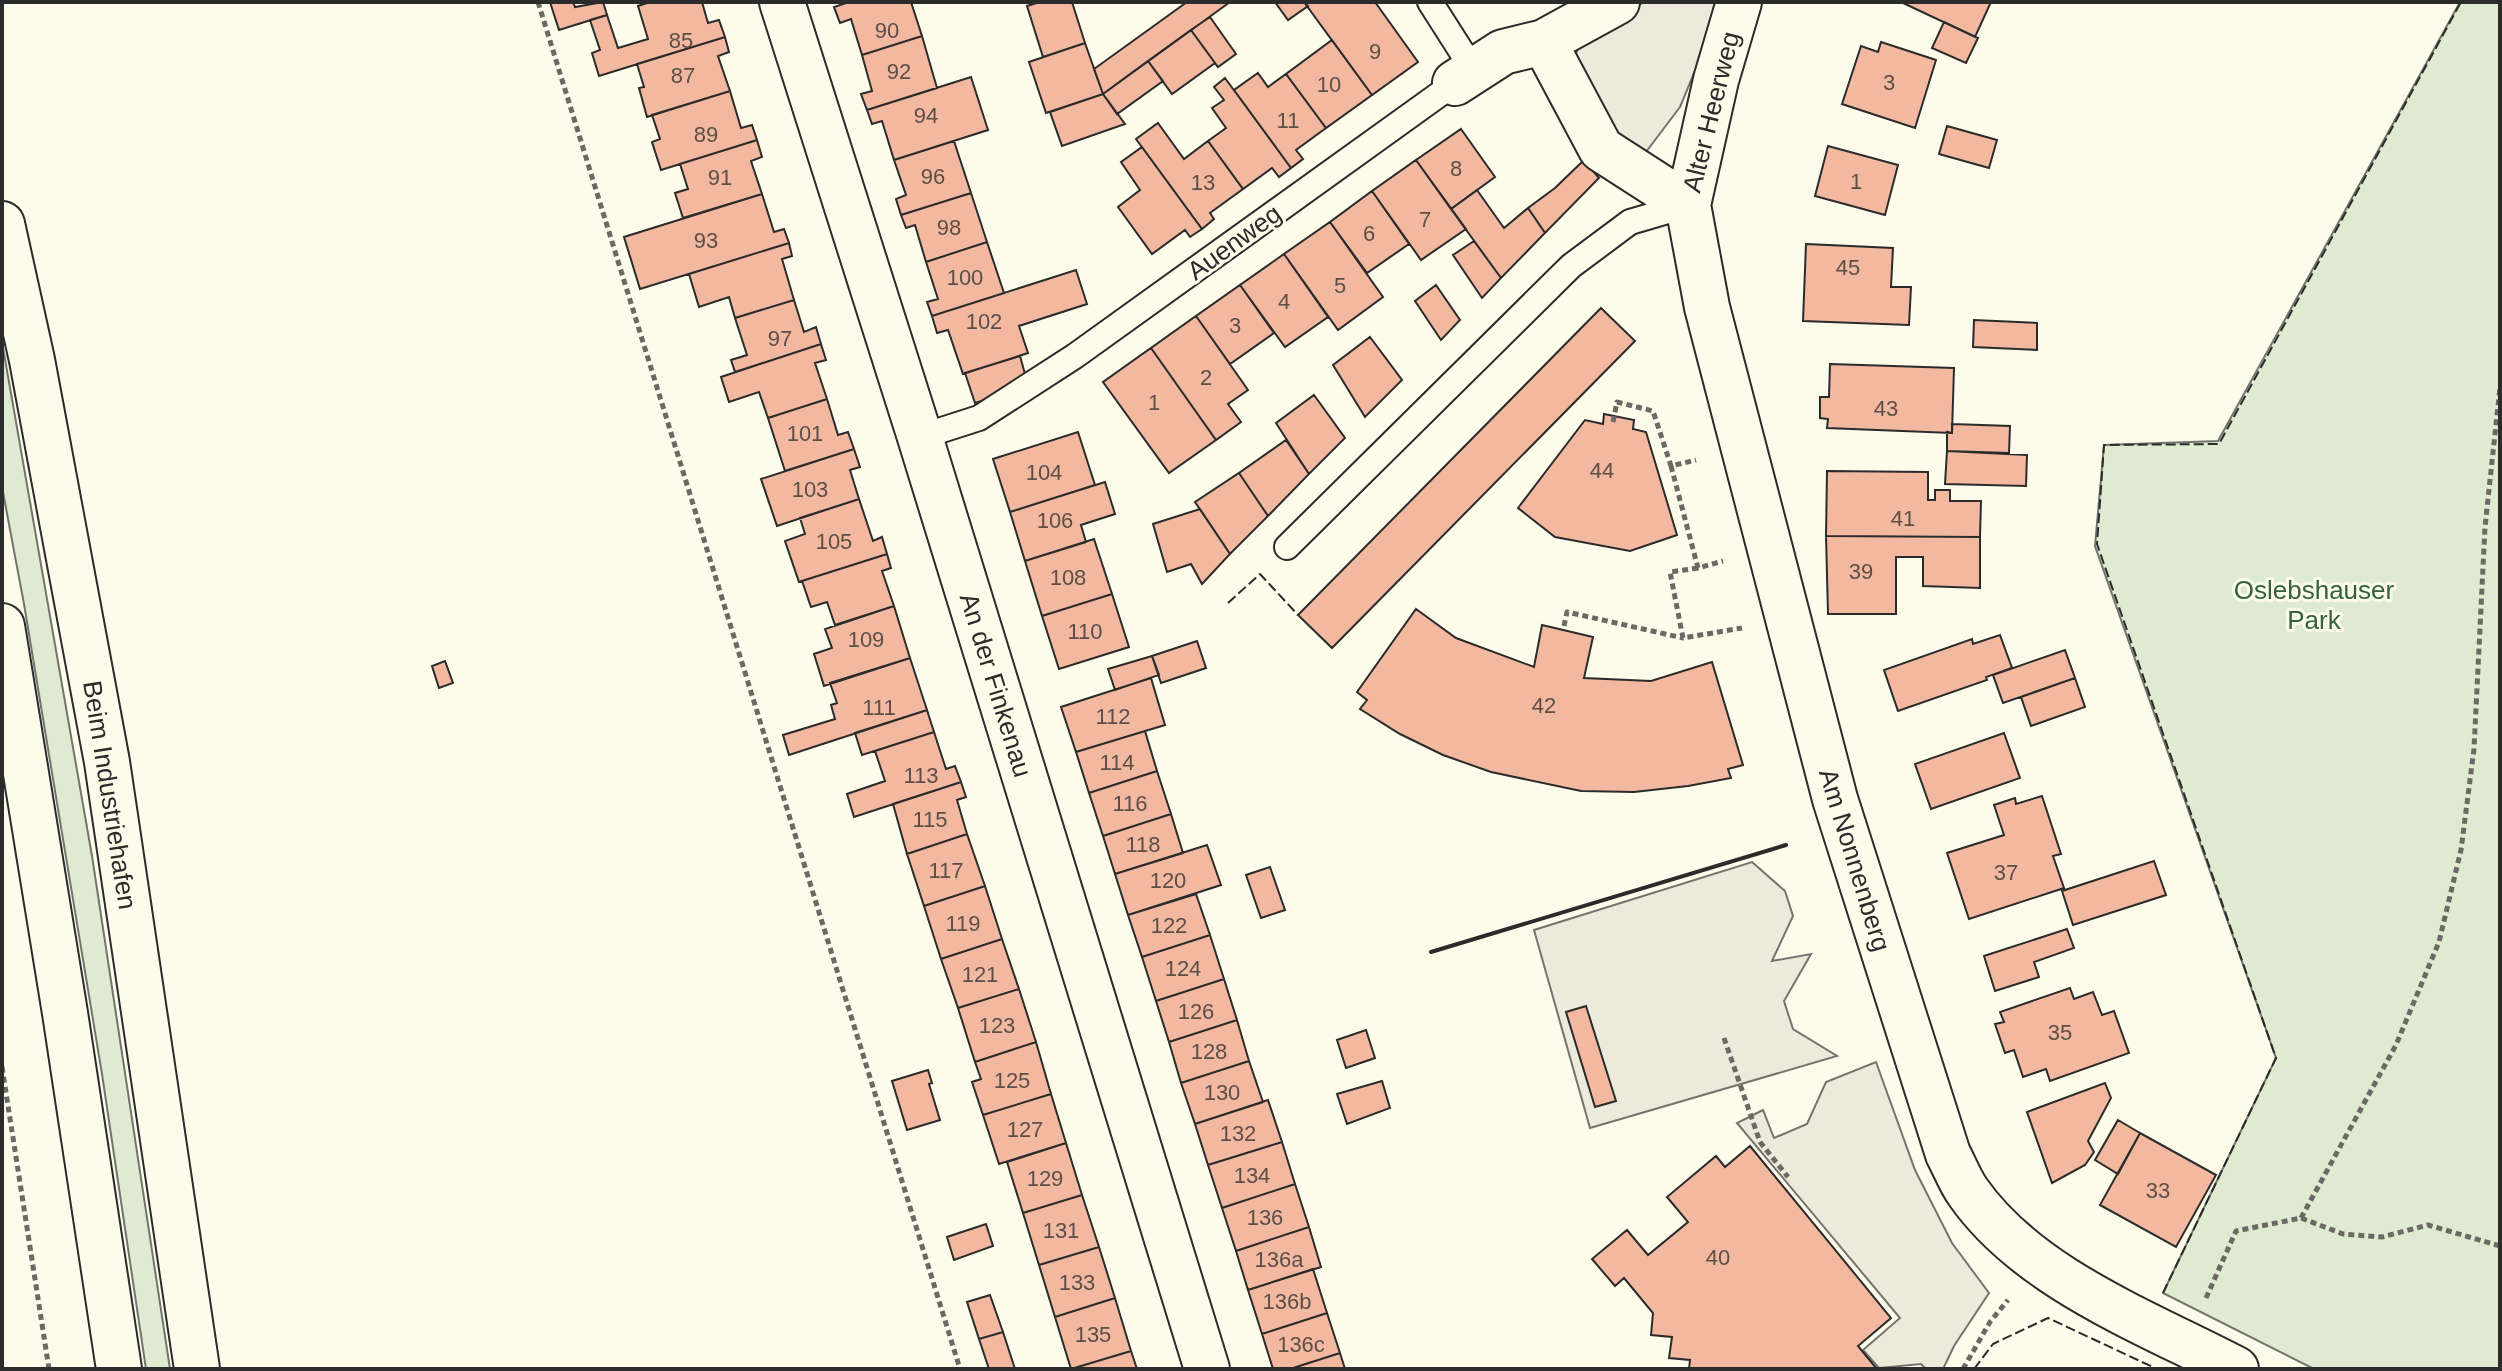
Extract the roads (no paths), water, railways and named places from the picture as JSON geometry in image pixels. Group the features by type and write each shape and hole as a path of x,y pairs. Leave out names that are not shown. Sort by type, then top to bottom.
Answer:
{"street":[{"name":"An der Finkenau","path":"782,2 920,437 1207,1369"},
{"path":"1544,42 1617,2"},
{"name":"Alter Heerweg","path":"1544,42 1601,149 1688,205 1716,80 1739,2"},
{"name":"Auenweg","path":"1465,77 1503,52 1544,42"},
{"name":"Am Nonnenberg","path":"1688,205 1707,307 1844,830 1948,1154 1967,1191 1993,1222 2038,1261 2106,1303 2236,1369"},
{"name":"Beim Industriehafen","path":"2,224 32,360 107,762 197,1369"},
{"path":"2,626 119,1369"}],"lane":[{"path":"1430,2 1465,77"},
{"name":"Auenweg","path":"920,437 979,418 1075,356 1465,77"},
{"path":"1287,547 1571,266 1630,222 1688,205"}],"park label":[{"name":"Oslebshauser Park","path":"2314,605"}]}
